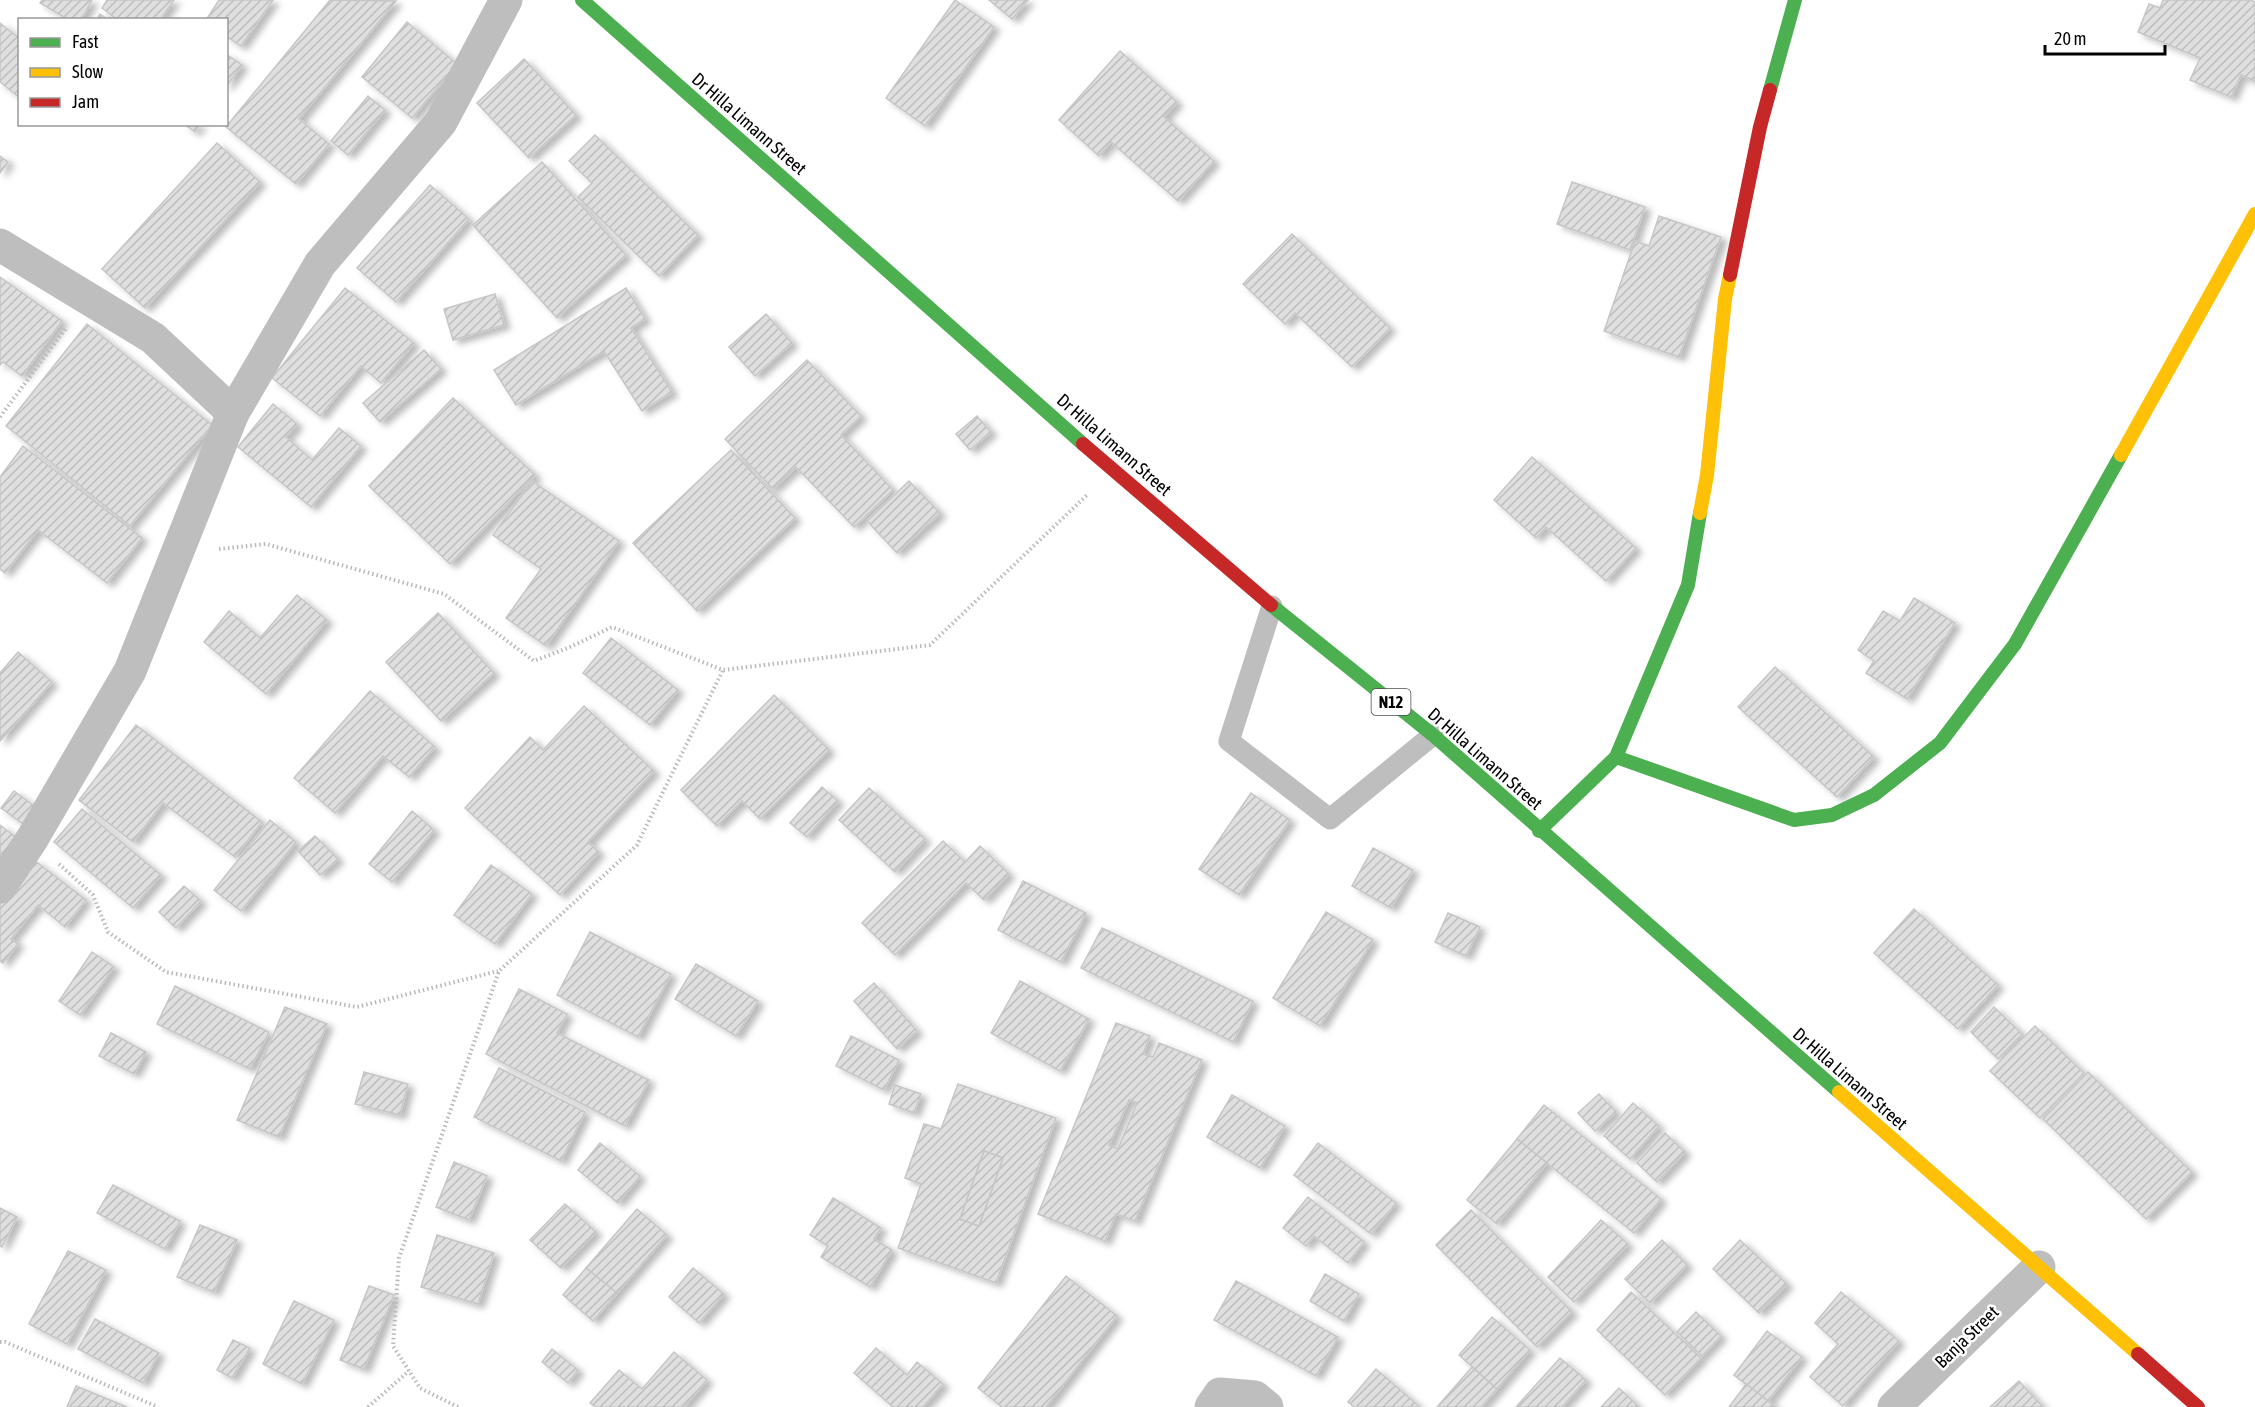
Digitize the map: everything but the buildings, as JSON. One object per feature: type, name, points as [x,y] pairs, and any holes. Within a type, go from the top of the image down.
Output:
[{"type":"main road","name":"Dr Hilla Limann Street","points":[[582,0],[1113,470],[1272,606],[1433,735],[1539,831],[2198,1407]]},
{"type":"main road","points":[[1539,831],[1616,757],[1688,585],[1707,475],[1725,300],[1760,127],[1795,0]]},
{"type":"main road","points":[[1616,757],[1794,820],[1832,815],[1874,795],[1940,743],[2015,644],[2255,214]]},
{"type":"street","points":[[0,887],[32,839],[130,671],[233,413],[320,264],[441,122],[506,0]]},
{"type":"street","points":[[0,244],[153,338],[233,413]]},
{"type":"street","name":"Banja Street","points":[[1894,1407],[2039,1267]]},
{"type":"street","points":[[1211,1407],[1220,1394],[1256,1397],[1267,1407]]},
{"type":"lane","points":[[1272,606],[1229,741],[1330,819],[1433,735]]},
{"type":"path","points":[[0,417],[88,298]]},
{"type":"path","points":[[177,552],[266,544],[444,594],[534,661],[612,627],[723,670],[930,645],[1113,470]]},
{"type":"path","points":[[32,839],[93,895],[108,932],[166,972],[357,1007],[499,970],[636,845],[723,670]]},
{"type":"path","points":[[458,1407],[420,1388],[393,1346],[399,1258],[499,970]]},
{"type":"path","points":[[0,1342],[5,1342],[158,1407]]},
{"type":"path","points":[[368,1407],[409,1371]]},
{"type":"traffic: fast","points":[[582,0],[1083,444]]},
{"type":"traffic: fast","points":[[1770,90],[1795,0]]},
{"type":"traffic: fast","points":[[1616,757],[1794,820],[1832,815],[1874,795],[1940,743],[2015,644],[2121,455]]},
{"type":"traffic: fast","points":[[1539,831],[1616,757],[1688,585],[1700,513]]},
{"type":"traffic: fast","points":[[1271,605],[1433,735],[1839,1092]]},
{"type":"traffic: slow","points":[[2121,455],[2255,214]]},
{"type":"traffic: slow","points":[[1700,513],[1707,475],[1725,299],[1730,275]]},
{"type":"traffic: slow","points":[[1839,1092],[2138,1354]]},
{"type":"traffic: jam","points":[[1730,275],[1760,127],[1770,90]]},
{"type":"traffic: jam","points":[[1083,444],[1271,605]]},
{"type":"traffic: jam","points":[[2138,1354],[2198,1407]]}]
